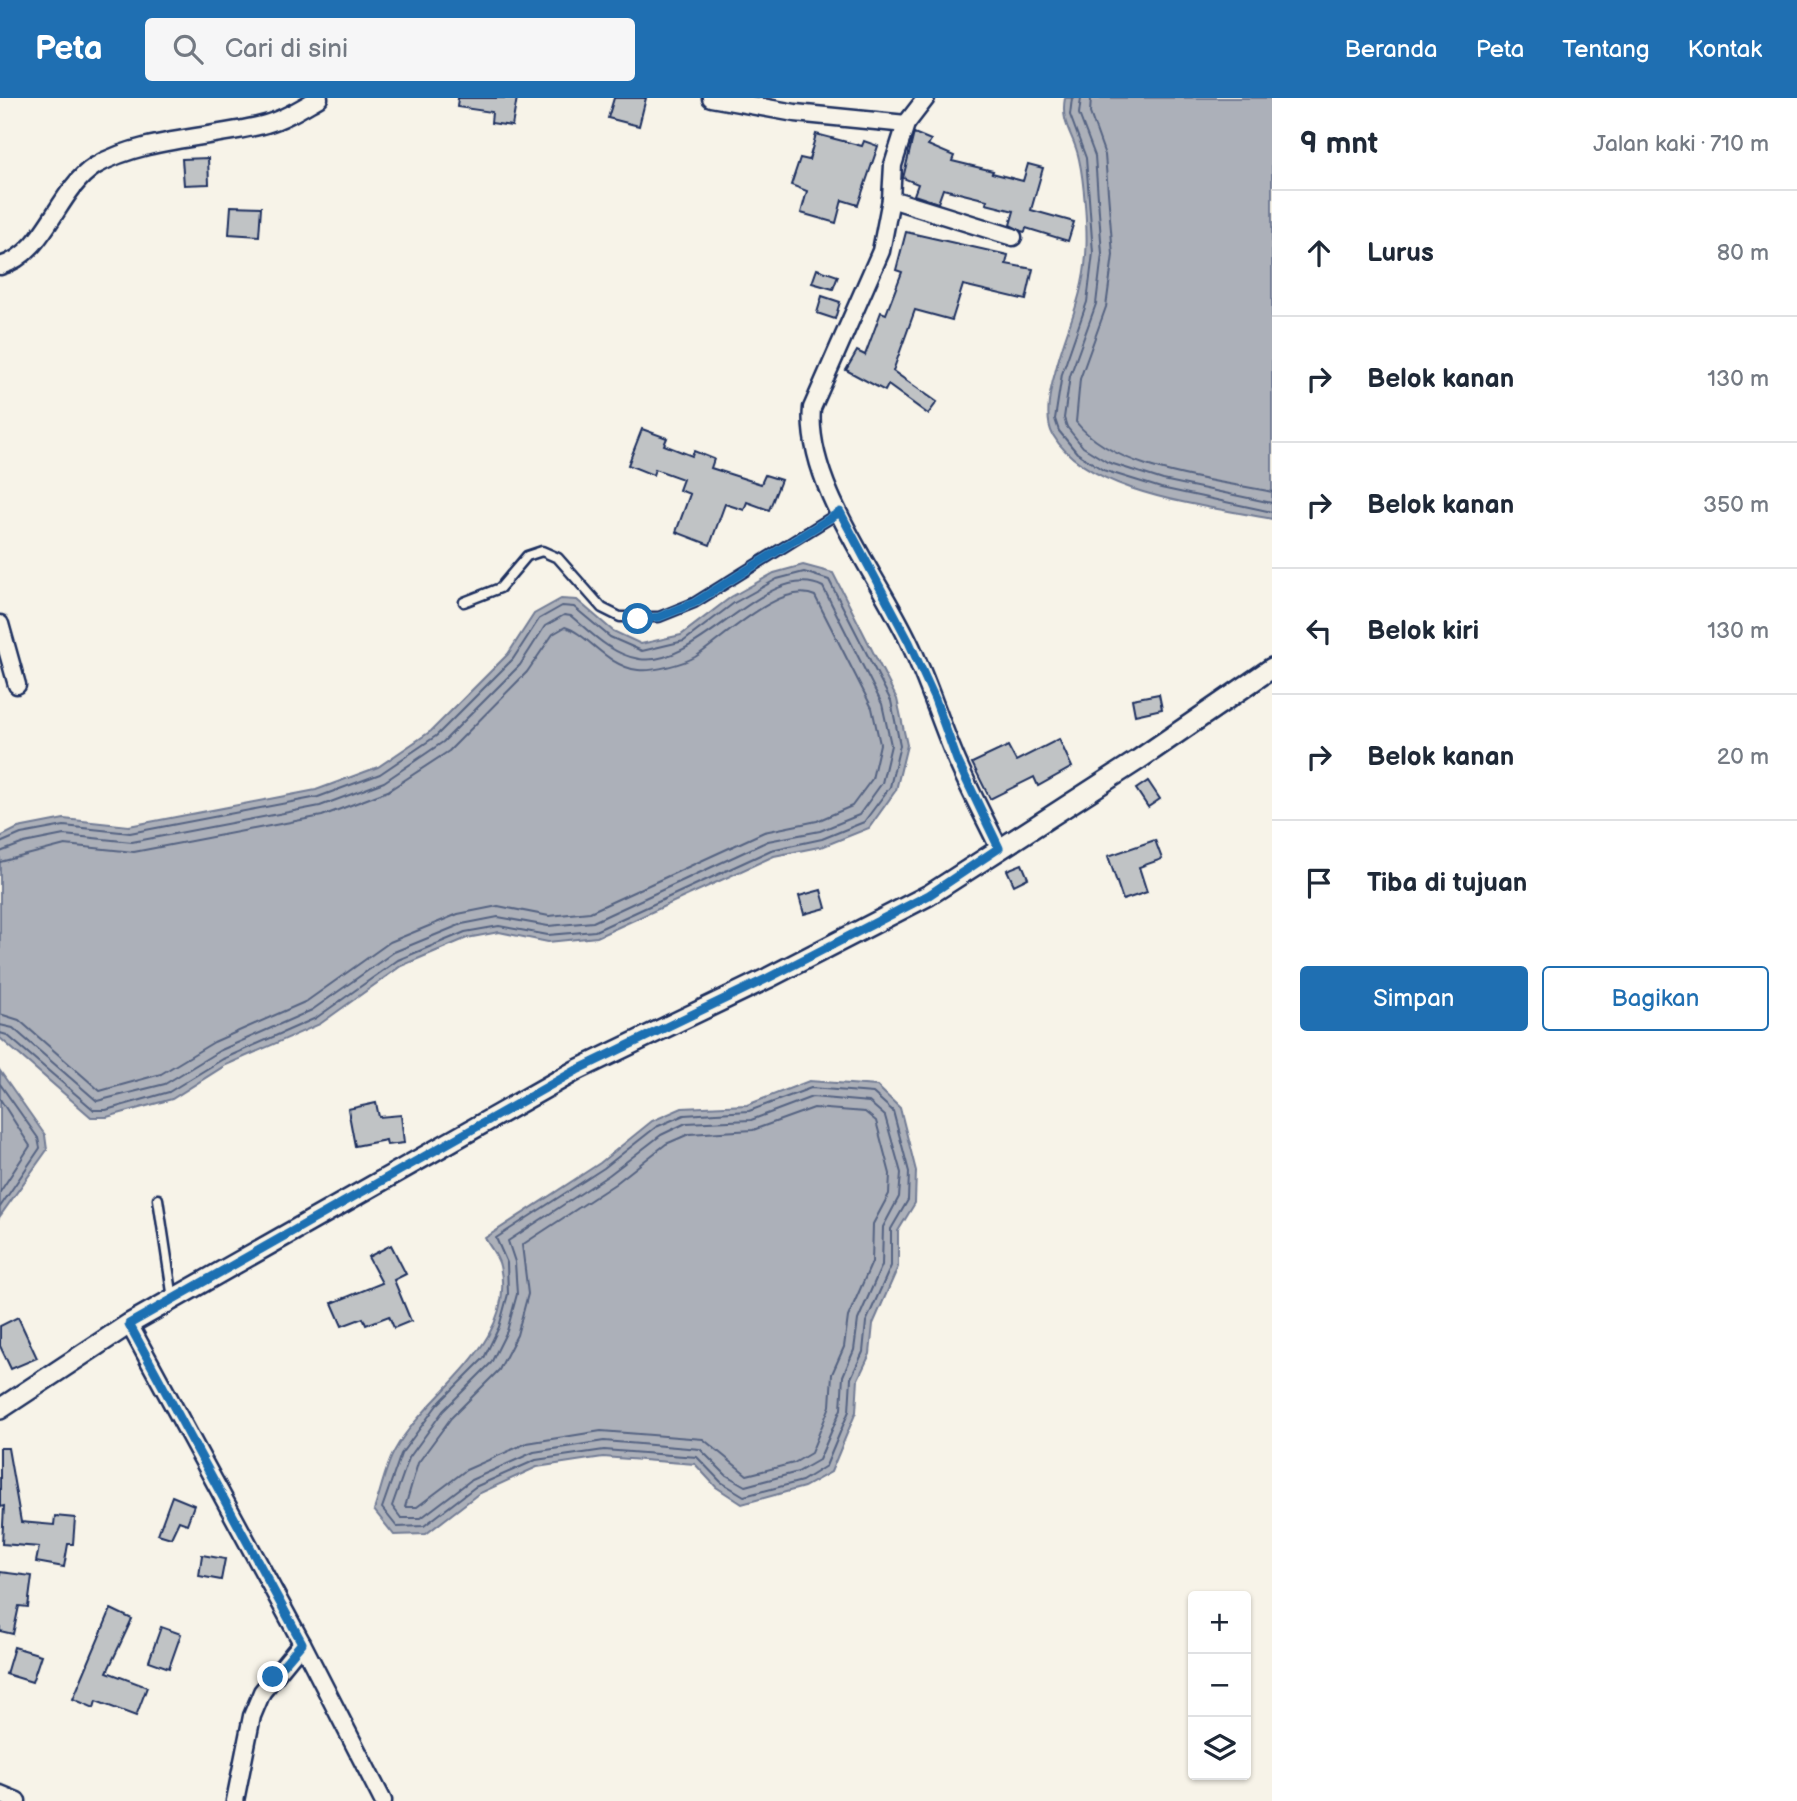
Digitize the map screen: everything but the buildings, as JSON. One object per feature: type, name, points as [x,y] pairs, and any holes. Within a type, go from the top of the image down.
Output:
[{"type":"street","points":[[0,266],[25,252],[84,174],[100,163],[178,139],[269,123],[320,98]]},
{"type":"street","points":[[712,98],[795,113],[906,124]]},
{"type":"street","points":[[926,98],[906,124],[893,165],[891,198],[881,251],[812,408],[810,432],[821,474],[909,642],[935,699],[957,760],[999,848]]},
{"type":"street","points":[[891,198],[1013,237]]},
{"type":"street","points":[[1,631],[17,685]]},
{"type":"street","points":[[0,1409],[129,1324],[577,1070],[768,978],[916,902],[1138,760],[1272,668]]},
{"type":"street","points":[[129,1324],[302,1643],[383,1801]]},
{"type":"street","points":[[235,1801],[252,1716],[262,1692],[302,1643]]},
{"type":"street","points":[[0,1794],[17,1801]]},
{"type":"lane","points":[[464,602],[500,588],[527,556],[542,551],[558,558],[602,608],[620,617],[659,617],[694,603],[840,512]]},
{"type":"lane","points":[[158,1199],[173,1299]]},
{"type":"water","points":[[1065,98],[1272,98],[1272,519],[1184,503],[1121,485],[1093,472],[1070,455],[1053,435],[1048,413],[1050,396],[1059,357],[1078,301],[1086,245],[1081,168],[1064,115]]},
{"type":"water","points":[[803,565],[833,573],[897,699],[907,745],[896,790],[869,828],[824,846],[774,856],[597,937],[548,942],[499,932],[467,938],[401,966],[320,1024],[226,1065],[172,1099],[107,1117],[91,1117],[0,1038],[0,837],[18,828],[64,819],[129,826],[316,790],[378,767],[431,731],[508,654],[534,614],[561,599],[577,600],[613,631],[641,644],[681,635],[731,597],[774,573]]},
{"type":"water","points":[[0,1071],[45,1135],[47,1150],[0,1216]]},
{"type":"water","points":[[809,1081],[877,1086],[900,1108],[916,1171],[915,1203],[898,1231],[898,1267],[873,1324],[870,1354],[858,1379],[856,1412],[831,1472],[804,1487],[742,1504],[716,1487],[695,1464],[603,1457],[537,1467],[478,1494],[426,1534],[394,1535],[374,1510],[395,1450],[428,1407],[467,1366],[496,1320],[502,1294],[500,1266],[485,1238],[600,1163],[652,1121],[682,1108],[747,1105]]},
{"type":"route","points":[[273,1677],[302,1643],[129,1324],[577,1070],[768,978],[929,895],[999,848],[957,760],[935,699],[909,642],[886,594],[840,512],[694,603],[675,613],[638,619]]}]
